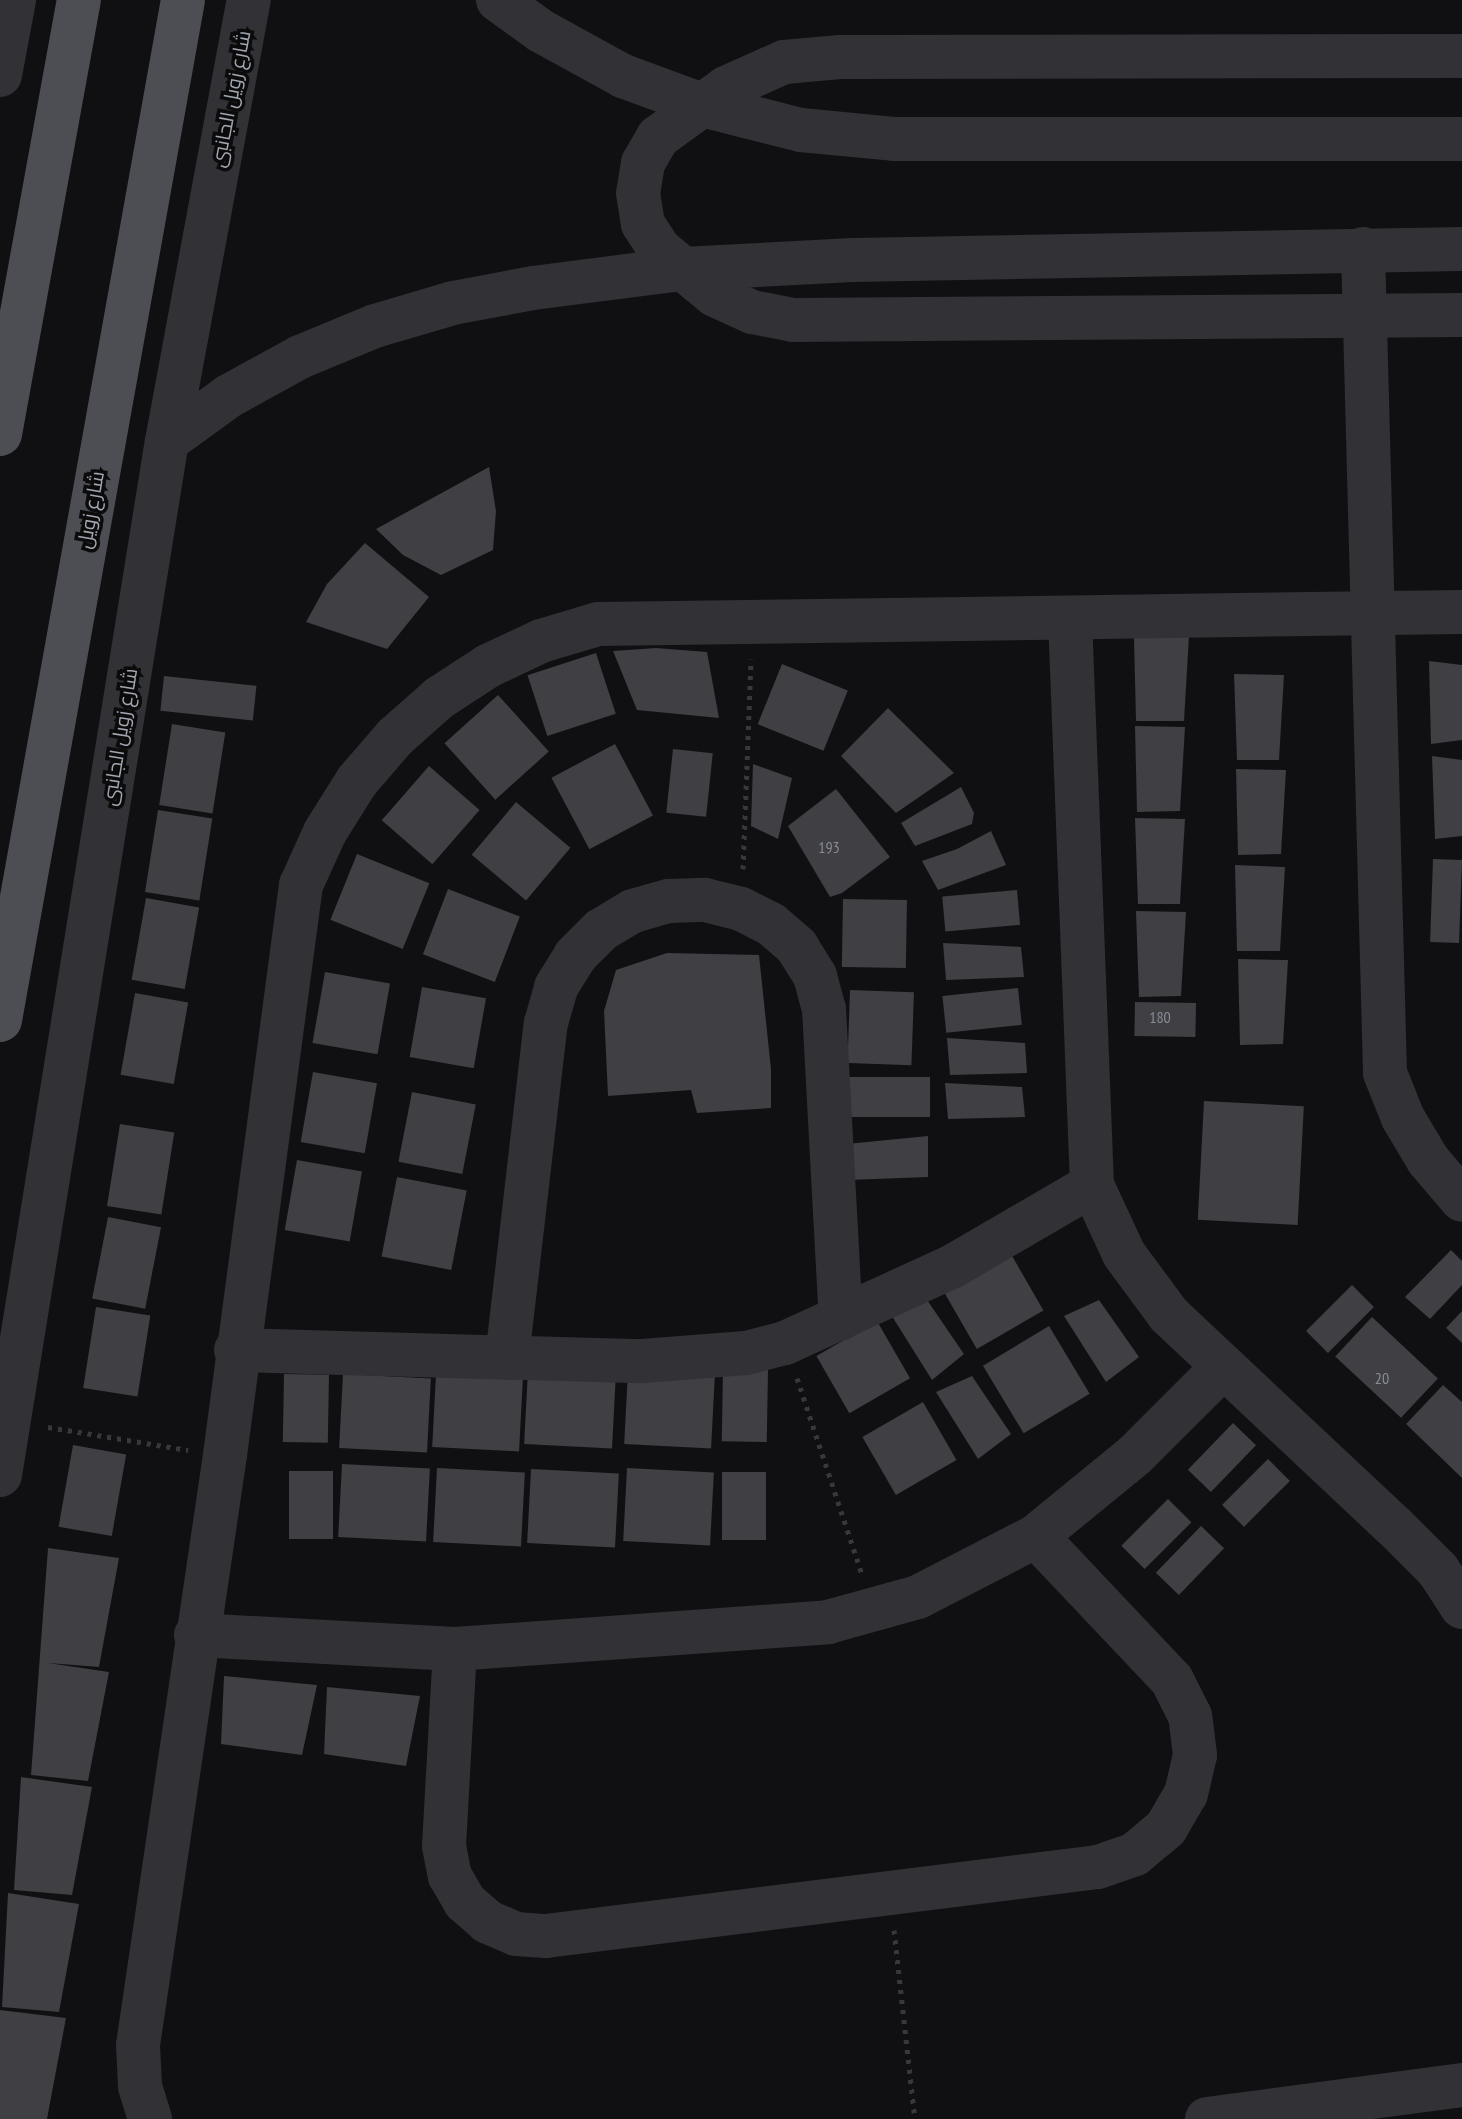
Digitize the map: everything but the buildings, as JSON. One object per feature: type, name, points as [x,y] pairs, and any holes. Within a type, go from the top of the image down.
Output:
[{"type":"main road","points":[[0,434],[79,0]]},
{"type":"main road","name":"شارع زويل","points":[[0,1020],[183,0]]},
{"type":"street","points":[[0,75],[14,0]]},
{"type":"street","name":"شارع زويل الجانبى","points":[[0,1475],[167,441],[249,0]]},
{"type":"street","points":[[498,0],[541,31],[623,76],[702,105],[801,130],[894,139],[1462,139]]},
{"type":"street","points":[[1462,56],[813,58],[755,72],[658,137],[643,163],[638,193],[643,224],[659,249],[682,269],[715,295],[752,312],[793,320],[1462,315]]},
{"type":"street","points":[[1363,249],[1385,1073],[1403,1118],[1428,1160],[1462,1200]]},
{"type":"street","points":[[167,441],[229,396],[300,357],[375,326],[466,300],[682,269],[853,260],[1462,249]]},
{"type":"street","points":[[150,2119],[140,2086],[138,2045],[196,1635],[225,1455],[236,1350],[301,885],[325,832],[357,781],[395,737],[439,698],[488,666],[541,641],[598,624],[1462,612]]},
{"type":"street","points":[[1070,618],[1092,1185],[1124,1254],[1169,1315],[1416,1548],[1438,1570],[1462,1607]]},
{"type":"street","points":[[507,1358],[546,1023],[556,987],[575,956],[601,930],[633,911],[669,901],[705,900],[741,909],[771,924],[797,947],[815,976],[824,1009],[841,1319]]},
{"type":"street","points":[[236,1350],[642,1361],[746,1353],[785,1343],[953,1266],[1092,1185]]},
{"type":"street","points":[[196,1635],[455,1649],[828,1622],[918,1597],[1036,1536],[1135,1455],[1223,1367]]},
{"type":"street","points":[[455,1649],[444,1846],[450,1876],[465,1902],[488,1922],[516,1934],[546,1936],[1098,1867],[1135,1854],[1166,1828],[1186,1794],[1195,1755],[1190,1716],[1172,1680],[1036,1536]]},
{"type":"street","points":[[1207,2119],[1462,2085]]},
{"type":"path","points":[[741,909],[753,622]]},
{"type":"path","points":[[785,1343],[873,1609]]},
{"type":"path","points":[[11,1419],[121,1441],[225,1455]]},
{"type":"path","points":[[890,1893],[915,2119]]}]
